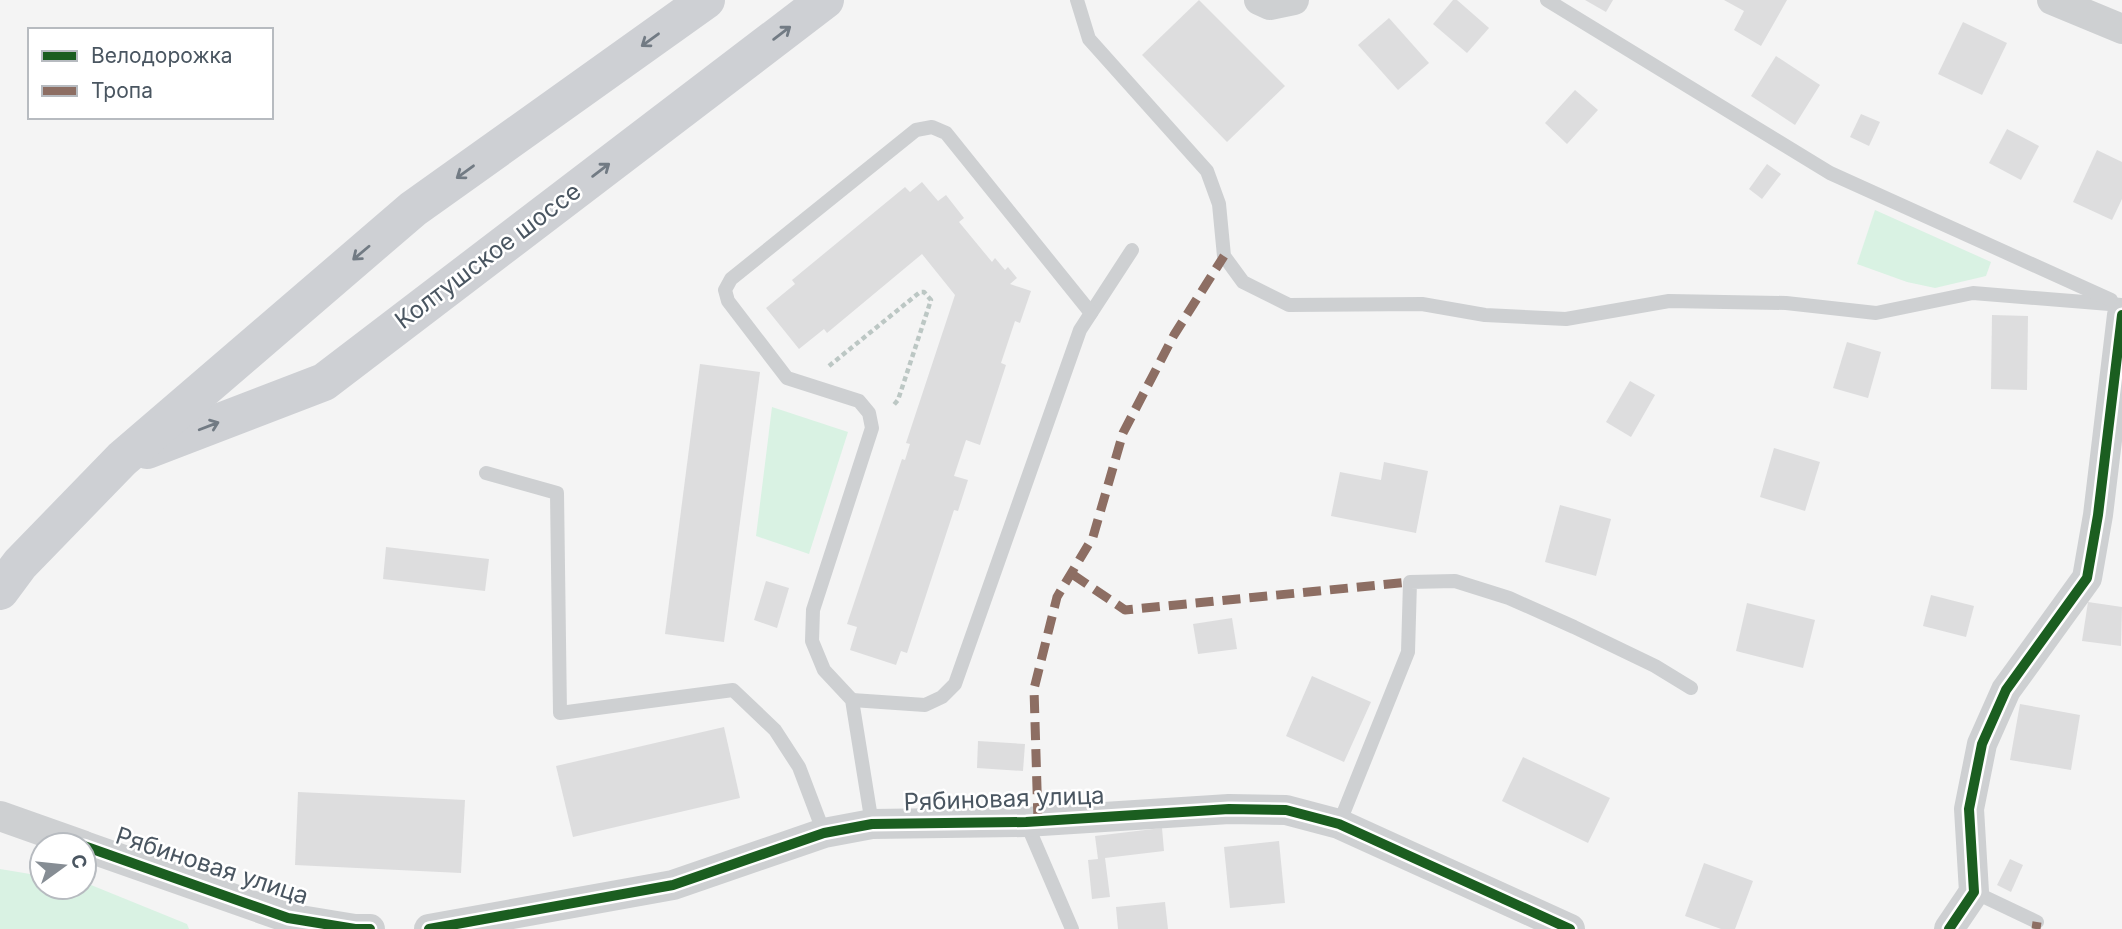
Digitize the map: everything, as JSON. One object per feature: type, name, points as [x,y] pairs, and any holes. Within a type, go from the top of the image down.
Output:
[{"type":"main road","name":"Колтушское шоссе","points":[[0,591],[20,564],[122,459],[413,209],[706,0]]},
{"type":"main road","name":"Колтушское шоссе","points":[[122,459],[324,382],[825,0]]},
{"type":"street","points":[[1259,0],[1270,5],[1294,0]]},
{"type":"street","points":[[2052,0],[2122,29]]},
{"type":"street","points":[[1949,929],[1974,892],[1969,809],[1982,744],[2006,690],[2087,578],[2098,515],[2122,315]]},
{"type":"street","name":"Рябиновая улица","points":[[429,929],[673,885],[824,833],[872,824],[1026,822],[1230,809],[1286,810],[1339,824],[1570,929]]},
{"type":"street","name":"Рябиновая улица","points":[[0,816],[43,831]]},
{"type":"street","name":"Рябиновая улица","points":[[98,850],[288,918],[370,929]]},
{"type":"lane","points":[[1077,0],[1089,39],[1207,171],[1219,204],[1224,256],[1243,282],[1289,305],[1422,304],[1485,315],[1566,319],[1669,301],[1786,303],[1877,313],[1973,293],[2122,305]]},
{"type":"lane","points":[[1547,0],[1830,173],[2122,305]]},
{"type":"lane","points":[[872,824],[852,700],[824,670],[812,641],[813,610],[872,428],[869,413],[859,401],[787,378],[728,301],[725,290],[731,279],[916,130],[932,127],[946,133],[1091,313]]},
{"type":"lane","points":[[852,700],[925,705],[942,697],[954,684],[1080,330],[1132,250]]},
{"type":"lane","points":[[486,473],[557,493],[560,713],[733,690],[775,730],[799,767],[824,833]]},
{"type":"lane","points":[[1339,824],[1408,652],[1410,582],[1455,581],[1509,598],[1609,643],[1691,688]]},
{"type":"lane","points":[[1026,822],[1072,929]]},
{"type":"lane","points":[[1974,892],[2037,922]]},
{"type":"path","points":[[807,384],[920,292],[924,292],[931,300],[898,400],[872,428]]},
{"type":"green space","points":[[1875,210],[1991,262],[1986,276],[1935,288],[1907,282],[1857,264]]},
{"type":"green space","points":[[772,407],[848,432],[809,554],[756,536]]},
{"type":"green space","points":[[0,869],[28,874],[28,901],[98,901],[98,888],[187,924],[189,929],[0,929]]},
{"type":"building","points":[[1199,0],[1285,86],[1227,142],[1142,55]]},
{"type":"building","points":[[1453,0],[1457,0],[1489,28],[1467,53],[1433,24]]},
{"type":"building","points":[[1585,0],[1613,0],[1606,12]]},
{"type":"building","points":[[1724,0],[1787,0],[1761,46],[1734,30],[1744,11]]},
{"type":"building","points":[[1389,18],[1429,63],[1398,90],[1358,45]]},
{"type":"building","points":[[1963,22],[2007,43],[1982,95],[1938,74]]},
{"type":"building","points":[[1776,56],[1820,85],[1795,125],[1751,96]]},
{"type":"building","points":[[1575,90],[1598,110],[1567,144],[1545,123]]},
{"type":"building","points":[[1861,114],[1880,122],[1869,146],[1850,137]]},
{"type":"building","points":[[2007,129],[2039,146],[2021,180],[1989,163]]},
{"type":"building","points":[[2097,150],[2122,162],[2122,199],[2112,220],[2073,202]]},
{"type":"building","points":[[1767,164],[1781,174],[1762,199],[1749,189]]},
{"type":"building","points":[[922,182],[938,201],[946,195],[964,218],[959,222],[992,262],[995,258],[1005,270],[1008,267],[1017,278],[1010,284],[1031,291],[1020,323],[1015,321],[1001,363],[1006,365],[980,445],[966,440],[954,476],[968,480],[958,511],[954,510],[907,653],[901,651],[896,665],[850,650],[857,627],[847,624],[902,459],[905,460],[910,444],[906,443],[955,295],[922,254],[827,333],[824,329],[799,349],[766,308],[795,284],[792,280],[905,187],[910,192]]},
{"type":"building","points":[[1992,315],[2028,316],[2027,390],[1991,389]]},
{"type":"building","points":[[1847,342],[1881,352],[1868,398],[1833,388]]},
{"type":"building","points":[[700,364],[760,372],[724,642],[665,634]]},
{"type":"building","points":[[1630,381],[1655,395],[1631,437],[1606,422]]},
{"type":"building","points":[[1774,448],[1820,462],[1805,511],[1760,497]]},
{"type":"building","points":[[1384,462],[1428,471],[1416,533],[1331,516],[1340,472],[1381,480]]},
{"type":"building","points":[[1560,505],[1611,519],[1596,576],[1545,562]]},
{"type":"building","points":[[386,547],[489,559],[485,591],[383,579]]},
{"type":"building","points":[[766,581],[789,588],[777,628],[754,620]]},
{"type":"building","points":[[1931,595],[1974,606],[1966,637],[1923,626]]},
{"type":"building","points":[[2088,602],[2122,607],[2121,646],[2082,641]]},
{"type":"building","points":[[1747,603],[1815,620],[1803,668],[1736,651]]},
{"type":"building","points":[[1232,618],[1237,649],[1198,654],[1193,624]]},
{"type":"building","points":[[1312,676],[1371,702],[1344,762],[1286,736]]},
{"type":"building","points":[[2020,704],[2080,715],[2071,770],[2010,760]]},
{"type":"building","points":[[724,727],[740,798],[573,837],[556,766]]},
{"type":"building","points":[[978,741],[1025,744],[1023,771],[977,768]]},
{"type":"building","points":[[1523,757],[1610,798],[1588,843],[1502,801]]},
{"type":"building","points":[[298,792],[465,800],[461,873],[295,865]]},
{"type":"building","points":[[1162,828],[1164,851],[1105,858],[1110,897],[1092,899],[1088,860],[1098,859],[1095,836]]},
{"type":"building","points":[[1279,841],[1285,903],[1230,908],[1224,847]]},
{"type":"building","points":[[2010,859],[2023,865],[2011,892],[1997,885]]},
{"type":"building","points":[[1704,863],[1753,881],[1735,929],[1721,929],[1685,916]]},
{"type":"building","points":[[1165,902],[1168,929],[1118,929],[1116,907]]},
{"type":"marked path","points":[[1038,821],[1034,689],[1057,597],[1093,537],[1123,433],[1174,335],[1224,256]]},
{"type":"marked path","points":[[1072,574],[1125,610],[1410,582]]},
{"type":"marked path","points":[[2036,929],[2037,922]]},
{"type":"cycle path","points":[[1949,929],[1974,892],[1969,809],[1982,744],[2006,690],[2087,578],[2098,515],[2122,315]]},
{"type":"cycle path","points":[[429,929],[673,885],[824,833],[872,824],[1026,822],[1229,809],[1286,810],[1339,824],[1570,929]]},
{"type":"cycle path","points":[[98,851],[288,918],[370,929]]}]
